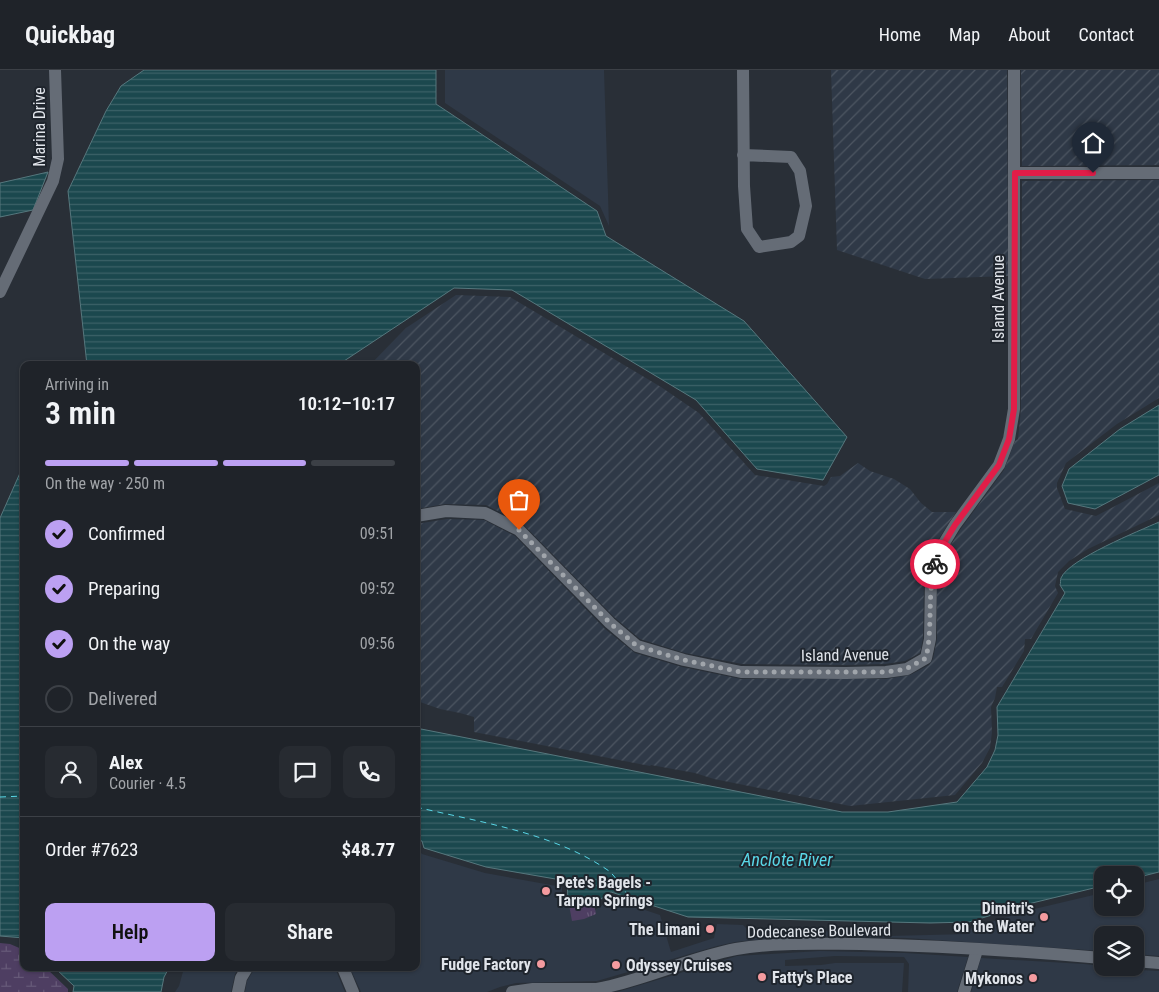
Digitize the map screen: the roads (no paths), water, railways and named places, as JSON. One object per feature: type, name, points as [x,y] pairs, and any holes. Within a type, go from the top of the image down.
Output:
[{"type":"street","name":"Marina Drive","points":[[0,292],[53,181],[58,160],[55,70]]},
{"type":"street","points":[[743,70],[743,155],[747,229],[759,247],[791,242],[799,236],[806,206],[800,171],[791,157],[743,155]]},
{"type":"street","name":"Island Avenue","points":[[420,515],[446,511],[485,513],[519,530],[610,623],[637,646],[684,660],[741,672],[846,673],[886,672],[906,669],[926,658],[930,639],[931,580],[938,553],[955,525],[999,465],[1009,439],[1014,409],[1014,70]]},
{"type":"street","points":[[1015,173],[1159,173]]},
{"type":"street","name":"Dodecanese Boulevard","points":[[512,992],[533,989],[598,990],[736,949],[820,944],[905,945],[1094,957]]},
{"type":"street","points":[[964,992],[977,950]]},
{"type":"street","points":[[1144,962],[1159,963]]},
{"type":"street","points":[[238,992],[241,978],[245,971]]},
{"type":"street","points":[[344,971],[353,992]]},
{"type":"water","points":[[144,70],[436,70],[436,104],[597,211],[606,236],[744,321],[847,437],[823,480],[757,469],[696,400],[512,290],[454,288],[344,361],[87,361],[68,191],[106,111],[121,86]]},
{"type":"water","points":[[48,172],[33,210],[0,217],[0,183]]},
{"type":"water","points":[[1159,405],[1159,475],[1095,509],[1068,503],[1062,486],[1069,469],[1120,429]]},
{"type":"water","points":[[20,473],[20,938],[0,936],[0,518]]},
{"type":"water","name":"Anclote River","points":[[1159,522],[1159,872],[1144,876],[1144,866],[1094,866],[1094,888],[1028,904],[969,922],[930,923],[688,917],[611,892],[594,904],[568,899],[567,881],[486,867],[424,848],[422,841],[420,841],[420,729],[842,812],[888,812],[957,802],[987,767],[995,750],[998,735],[997,707],[1065,593],[1060,585],[1061,578],[1077,562]]},
{"type":"water","points":[[58,971],[167,971],[161,992],[73,992],[74,986]]},
{"type":"place","name":"Pete's Bagels - Tarpon Springs","points":[[546,891]]},
{"type":"place","name":"Dimitri's on the Water","points":[[1044,917]]},
{"type":"place","name":"The Limani","points":[[710,929]]},
{"type":"place","name":"Fudge Factory","points":[[541,964]]},
{"type":"place","name":"Odyssey Cruises","points":[[616,965]]},
{"type":"place","name":"Fatty's Place","points":[[762,977]]},
{"type":"place","name":"Mykonos","points":[[1033,978]]}]
